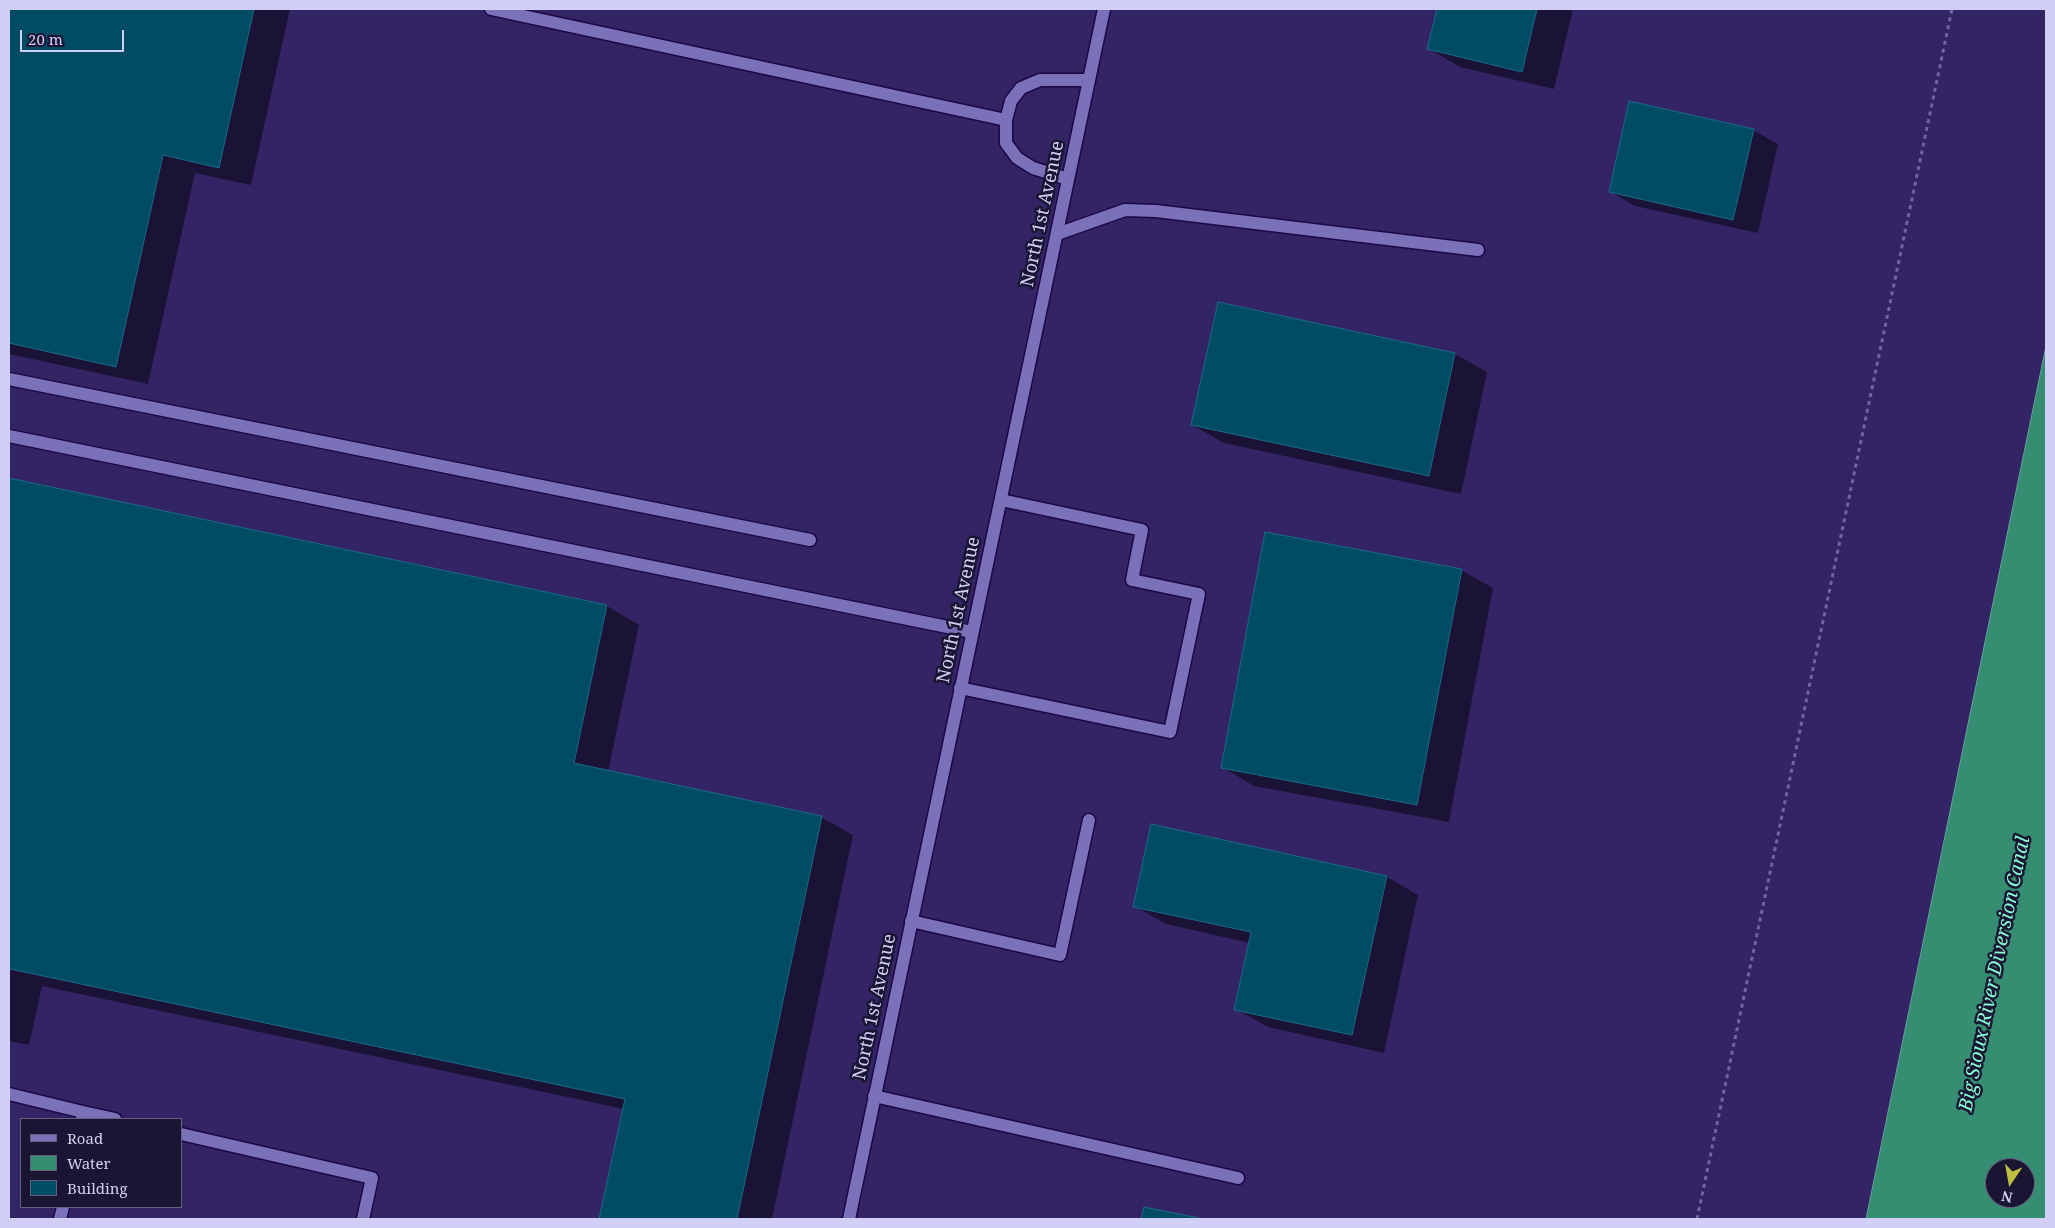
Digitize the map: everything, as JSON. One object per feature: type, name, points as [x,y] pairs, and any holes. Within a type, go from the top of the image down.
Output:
[{"type":"street","points":[[490,9],[1006,120]]},
{"type":"street","name":"North 1st Avenue","points":[[848,1219],[1104,9]]},
{"type":"street","points":[[1068,179],[1033,168],[1017,158],[1006,143],[1006,120],[1011,101],[1021,88],[1040,80],[1089,80]]},
{"type":"street","points":[[1056,234],[1125,210],[1133,210],[1165,212],[1478,250]]},
{"type":"street","points":[[9,379],[810,540]]},
{"type":"street","points":[[9,436],[972,632]]},
{"type":"street","points":[[960,688],[1170,732],[1198,594],[1132,580],[1142,530],[1001,500]]},
{"type":"street","points":[[911,921],[1060,956],[1089,820]]},
{"type":"street","points":[[9,1094],[83,1116],[105,1118]]},
{"type":"street","points":[[874,1096],[1238,1178]]},
{"type":"street","points":[[182,1134],[372,1178],[364,1219]]},
{"type":"path","points":[[1698,1219],[1952,9]]},
{"type":"water","name":"Big Sioux River Diversion Canal","points":[[2046,346],[2046,1219],[1866,1219]]},
{"type":"building","points":[[9,9],[254,9],[219,168],[163,155],[116,367],[9,343]]},
{"type":"building","points":[[1437,9],[1537,9],[1522,72],[1427,49]]},
{"type":"building","points":[[1629,101],[1754,129],[1733,220],[1609,192]]},
{"type":"building","points":[[1218,302],[1455,353],[1429,476],[1191,425]]},
{"type":"building","points":[[9,478],[607,605],[574,763],[822,816],[737,1219],[599,1219],[625,1099],[10,969],[9,975]]},
{"type":"building","points":[[1265,532],[1462,569],[1417,805],[1221,768]]},
{"type":"building","points":[[1151,824],[1387,876],[1352,1035],[1234,1010],[1251,932],[1133,907]]},
{"type":"building","points":[[1144,1207],[1204,1219],[1141,1219]]}]
